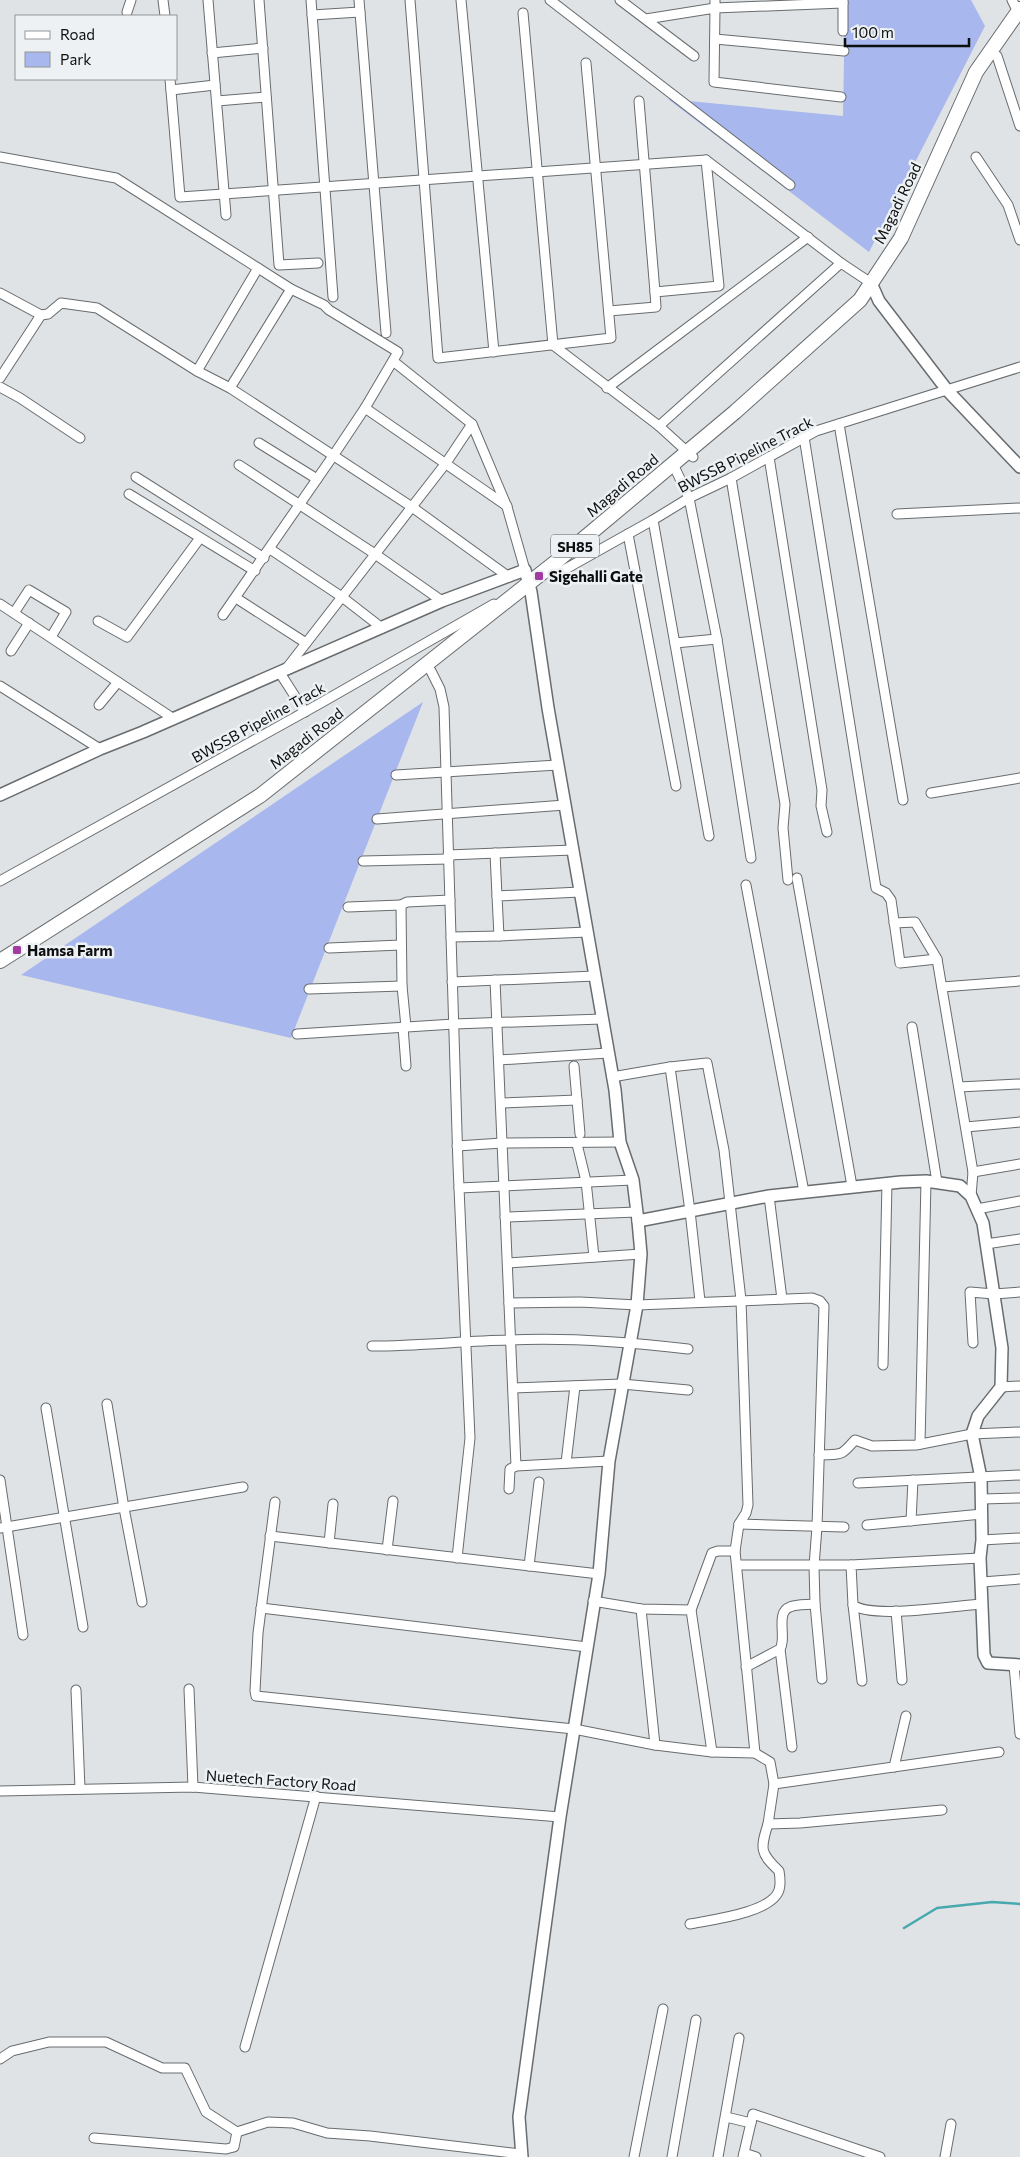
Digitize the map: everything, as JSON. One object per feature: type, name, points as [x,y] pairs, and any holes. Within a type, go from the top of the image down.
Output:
[{"type":"main road","name":"Magadi Road","points":[[0,971],[265,802],[431,671],[528,582],[553,576],[860,300],[873,287],[906,244],[981,78],[997,56],[1018,11]]},
{"type":"main road","name":"Magadi Road","points":[[873,287],[901,238],[976,72],[1018,11]]},
{"type":"main road","name":"Magadi Road","points":[[0,961],[261,795],[528,582],[675,468]]},
{"type":"street","points":[[127,12],[131,0]]},
{"type":"street","points":[[163,0],[165,15]]},
{"type":"street","points":[[208,0],[226,215]]},
{"type":"street","points":[[259,0],[279,265],[318,263]]},
{"type":"street","points":[[311,0],[333,297]]},
{"type":"street","points":[[359,0],[386,333]]},
{"type":"street","points":[[410,0],[438,358],[611,338],[586,63]]},
{"type":"street","points":[[461,0],[494,352]]},
{"type":"street","points":[[550,0],[790,185]]},
{"type":"street","points":[[620,0],[694,56]]},
{"type":"street","points":[[646,20],[715,4],[843,2],[843,31]]},
{"type":"street","points":[[715,4],[714,82],[841,97]]},
{"type":"street","points":[[312,15],[360,12]]},
{"type":"street","points":[[522,14],[553,345],[659,426],[690,454]]},
{"type":"street","points":[[715,39],[844,51]]},
{"type":"street","points":[[212,53],[263,48]]},
{"type":"street","points":[[997,56],[1020,126]]},
{"type":"street","points":[[170,80],[180,197],[706,160],[873,287],[879,301],[947,390],[1020,467]]},
{"type":"street","points":[[171,90],[215,85]]},
{"type":"street","points":[[216,101],[266,97]]},
{"type":"street","points":[[609,311],[656,306],[639,101]]},
{"type":"street","points":[[0,157],[116,178],[290,289],[324,305],[329,310],[398,352],[365,408],[264,558],[223,615]]},
{"type":"street","points":[[976,157],[1008,205],[1020,240]]},
{"type":"street","points":[[655,292],[719,286],[706,160]]},
{"type":"street","points":[[607,388],[808,237]]},
{"type":"street","points":[[659,426],[841,263]]},
{"type":"street","points":[[197,371],[258,268]]},
{"type":"street","points":[[230,388],[290,289]]},
{"type":"street","points":[[0,293],[41,315],[48,314],[61,303],[97,308],[197,371],[230,388],[412,507],[509,577],[528,582]]},
{"type":"street","points":[[0,378],[41,315]]},
{"type":"street","points":[[237,2132],[268,2122],[293,2123],[327,2133],[370,2136],[522,2156],[519,2117],[560,1816],[599,1574],[609,1461],[637,1305],[641,1254],[633,1180],[620,1142],[612,1077],[528,582],[507,507],[472,424],[393,361]]},
{"type":"street","name":"BWSSB Pipeline Track","points":[[553,576],[689,498],[731,478],[804,437],[839,424],[1020,367]]},
{"type":"street","points":[[0,387],[80,438]]},
{"type":"street","points":[[365,408],[446,462],[507,507]]},
{"type":"street","points":[[283,672],[412,507],[472,424]]},
{"type":"street","points":[[839,424],[903,800]]},
{"type":"street","points":[[804,437],[876,888],[886,893],[891,900],[900,963],[937,959]]},
{"type":"street","points":[[259,443],[317,479]]},
{"type":"street","points":[[768,457],[822,790],[822,806],[827,832]]},
{"type":"street","points":[[239,465],[375,554],[442,602]]},
{"type":"street","points":[[675,468],[689,498],[717,639],[752,858]]},
{"type":"street","points":[[136,477],[264,558]]},
{"type":"street","points":[[731,478],[785,804],[784,828],[852,1186]]},
{"type":"street","points":[[129,494],[255,571]]},
{"type":"street","points":[[897,514],[1020,508]]},
{"type":"street","points":[[653,520],[709,836]]},
{"type":"street","points":[[628,534],[676,786]]},
{"type":"street","points":[[98,621],[126,638],[200,538]]},
{"type":"street","points":[[270,549],[342,597],[382,628]]},
{"type":"street","points":[[0,795],[100,749],[174,719],[442,602],[509,577]]},
{"type":"street","name":"BWSSB Pipeline Track","points":[[0,881],[305,712],[528,582]]},
{"type":"street","points":[[14,613],[29,590],[66,612],[51,637]]},
{"type":"street","points":[[236,598],[306,643]]},
{"type":"street","points":[[0,604],[174,719]]},
{"type":"street","points":[[11,651],[29,623]]},
{"type":"street","points":[[675,643],[717,639]]},
{"type":"street","points":[[431,671],[440,689],[444,707],[457,1146],[464,1342],[470,1438],[457,1558]]},
{"type":"street","points":[[283,672],[305,712]]},
{"type":"street","points":[[99,706],[118,682]]},
{"type":"street","points":[[0,686],[100,749]]},
{"type":"street","points":[[396,775],[558,765]]},
{"type":"street","points":[[931,793],[1020,778]]},
{"type":"street","points":[[377,819],[565,805]]},
{"type":"street","points":[[363,861],[573,850]]},
{"type":"street","points":[[495,853],[499,936]]},
{"type":"street","points":[[746,885],[804,1192]]},
{"type":"street","points":[[497,896],[580,892]]},
{"type":"street","points":[[348,907],[401,905],[407,902],[450,900]]},
{"type":"street","points":[[401,905],[402,986],[406,1066]]},
{"type":"street","points":[[894,923],[915,922],[937,959],[973,1172],[971,1196],[983,1223],[1002,1348],[1001,1387],[978,1416],[972,1434],[981,1478],[982,1540],[980,1558],[984,1655],[988,1663],[1017,1665],[1020,1734]]},
{"type":"street","points":[[451,937],[587,932]]},
{"type":"street","points":[[330,948],[401,945]]},
{"type":"street","points":[[452,982],[595,976]]},
{"type":"street","points":[[495,980],[516,1466]]},
{"type":"street","points":[[942,987],[1020,981]]},
{"type":"street","points":[[309,989],[402,986]]},
{"type":"street","points":[[296,1034],[454,1024],[602,1019]]},
{"type":"street","points":[[912,1028],[932,1181],[920,1444]]},
{"type":"street","points":[[499,1060],[608,1053]]},
{"type":"street","points":[[612,1077],[702,1062],[709,1064],[724,1150],[740,1300],[748,1505],[746,1513],[739,1524],[736,1551],[755,1753]]},
{"type":"street","points":[[574,1066],[580,1134]]},
{"type":"street","points":[[670,1067],[690,1211],[700,1301]]},
{"type":"street","points":[[959,1087],[1020,1084]]},
{"type":"street","points":[[501,1103],[577,1100]]},
{"type":"street","points":[[966,1127],[1020,1122]]},
{"type":"street","points":[[457,1146],[502,1143],[578,1144],[620,1142]]},
{"type":"street","points":[[578,1144],[586,1181],[594,1258]]},
{"type":"street","points":[[973,1172],[1020,1164]]},
{"type":"street","points":[[459,1188],[633,1180]]},
{"type":"street","points":[[504,1217],[588,1213],[637,1216],[690,1211],[769,1196],[887,1183],[932,1181],[960,1186],[971,1196]]},
{"type":"street","points":[[883,1365],[887,1183]]},
{"type":"street","points":[[769,1196],[782,1299]]},
{"type":"street","points":[[976,1209],[1020,1201]]},
{"type":"street","points":[[986,1244],[1020,1239]]},
{"type":"street","points":[[508,1263],[641,1254]]},
{"type":"street","points":[[974,1343],[970,1292],[994,1294],[1020,1292]]},
{"type":"street","points":[[509,1303],[594,1302],[637,1305],[812,1298],[820,1301],[824,1306],[814,1566],[815,1604],[822,1679]]},
{"type":"street","points":[[372,1346],[510,1340],[583,1340],[630,1342],[688,1350]]},
{"type":"street","points":[[513,1388],[622,1384],[688,1390]]},
{"type":"street","points":[[566,1463],[575,1386]]},
{"type":"street","points":[[1001,1387],[1020,1386]]},
{"type":"street","points":[[108,1404],[124,1508],[142,1602]]},
{"type":"street","points":[[46,1408],[83,1628]]},
{"type":"street","points":[[819,1455],[847,1452],[856,1440],[872,1446],[920,1444],[972,1434],[1020,1432]]},
{"type":"street","points":[[510,1490],[510,1468],[516,1466],[609,1461]]},
{"type":"street","points":[[858,1483],[1020,1475]]},
{"type":"street","points":[[0,1480],[4,1528],[23,1635]]},
{"type":"street","points":[[911,1521],[913,1480]]},
{"type":"street","points":[[529,1566],[539,1482]]},
{"type":"street","points":[[4,1528],[243,1487]]},
{"type":"street","points":[[982,1499],[1020,1498]]},
{"type":"street","points":[[387,1550],[393,1501]]},
{"type":"street","points":[[275,1502],[258,1632],[256,1696],[574,1729],[655,1745],[712,1752],[755,1753],[770,1762],[774,1784],[768,1824],[763,1840],[763,1852],[779,1871],[779,1892],[764,1905],[745,1912],[690,1924]]},
{"type":"street","points":[[330,1543],[333,1504]]},
{"type":"street","points":[[867,1525],[982,1514]]},
{"type":"street","points":[[739,1524],[844,1527]]},
{"type":"street","points":[[270,1536],[599,1574]]},
{"type":"street","points":[[982,1540],[1020,1538]]},
{"type":"street","points":[[712,1752],[691,1610],[712,1553],[736,1551]]},
{"type":"street","points":[[737,1565],[851,1565],[980,1558]]},
{"type":"street","points":[[851,1565],[853,1606],[862,1681]]},
{"type":"street","points":[[982,1582],[1020,1579]]},
{"type":"street","points":[[594,1601],[641,1609],[691,1610]]},
{"type":"street","points":[[746,1667],[780,1649],[783,1644],[783,1615],[785,1610],[790,1606],[815,1604]]},
{"type":"street","points":[[853,1606],[869,1611],[896,1611],[981,1604]]},
{"type":"street","points":[[261,1608],[587,1647]]},
{"type":"street","points":[[641,1609],[655,1745]]},
{"type":"street","points":[[896,1611],[902,1680]]},
{"type":"street","points":[[780,1649],[792,1747]]},
{"type":"street","points":[[189,1689],[193,1787]]},
{"type":"street","points":[[76,1690],[80,1789]]},
{"type":"street","points":[[894,1767],[906,1716]]},
{"type":"street","points":[[774,1784],[998,1752]]},
{"type":"street","name":"Nuetech Factory Road","points":[[0,1791],[193,1787],[560,1816]]},
{"type":"street","points":[[245,2047],[316,1796]]},
{"type":"street","points":[[768,1824],[800,1823],[942,1810]]},
{"type":"street","points":[[634,2157],[663,2009]]},
{"type":"street","points":[[672,2157],[696,2020]]},
{"type":"street","points":[[718,2157],[739,2038]]},
{"type":"street","points":[[0,2059],[12,2051],[49,2042],[106,2042],[162,2068],[185,2068],[206,2112],[237,2132]]},
{"type":"street","points":[[756,2157],[744,2155],[752,2114],[880,2157]]},
{"type":"street","points":[[726,2116],[751,2123]]},
{"type":"street","points":[[945,2157],[951,2124]]},
{"type":"street","points":[[94,2138],[226,2149],[234,2147],[237,2132]]},
{"type":"green space","points":[[845,0],[971,0],[985,26],[869,252],[668,99],[843,116]]},
{"type":"green space","points":[[423,702],[291,1038],[21,975]]},
{"type":"waterway","points":[[904,1928],[937,1908],[992,1902],[1020,1904]]},
{"type":"place","name":"Sigehalli Gate","points":[[539,576]]},
{"type":"place","name":"Hamsa Farm","points":[[17,950]]}]
